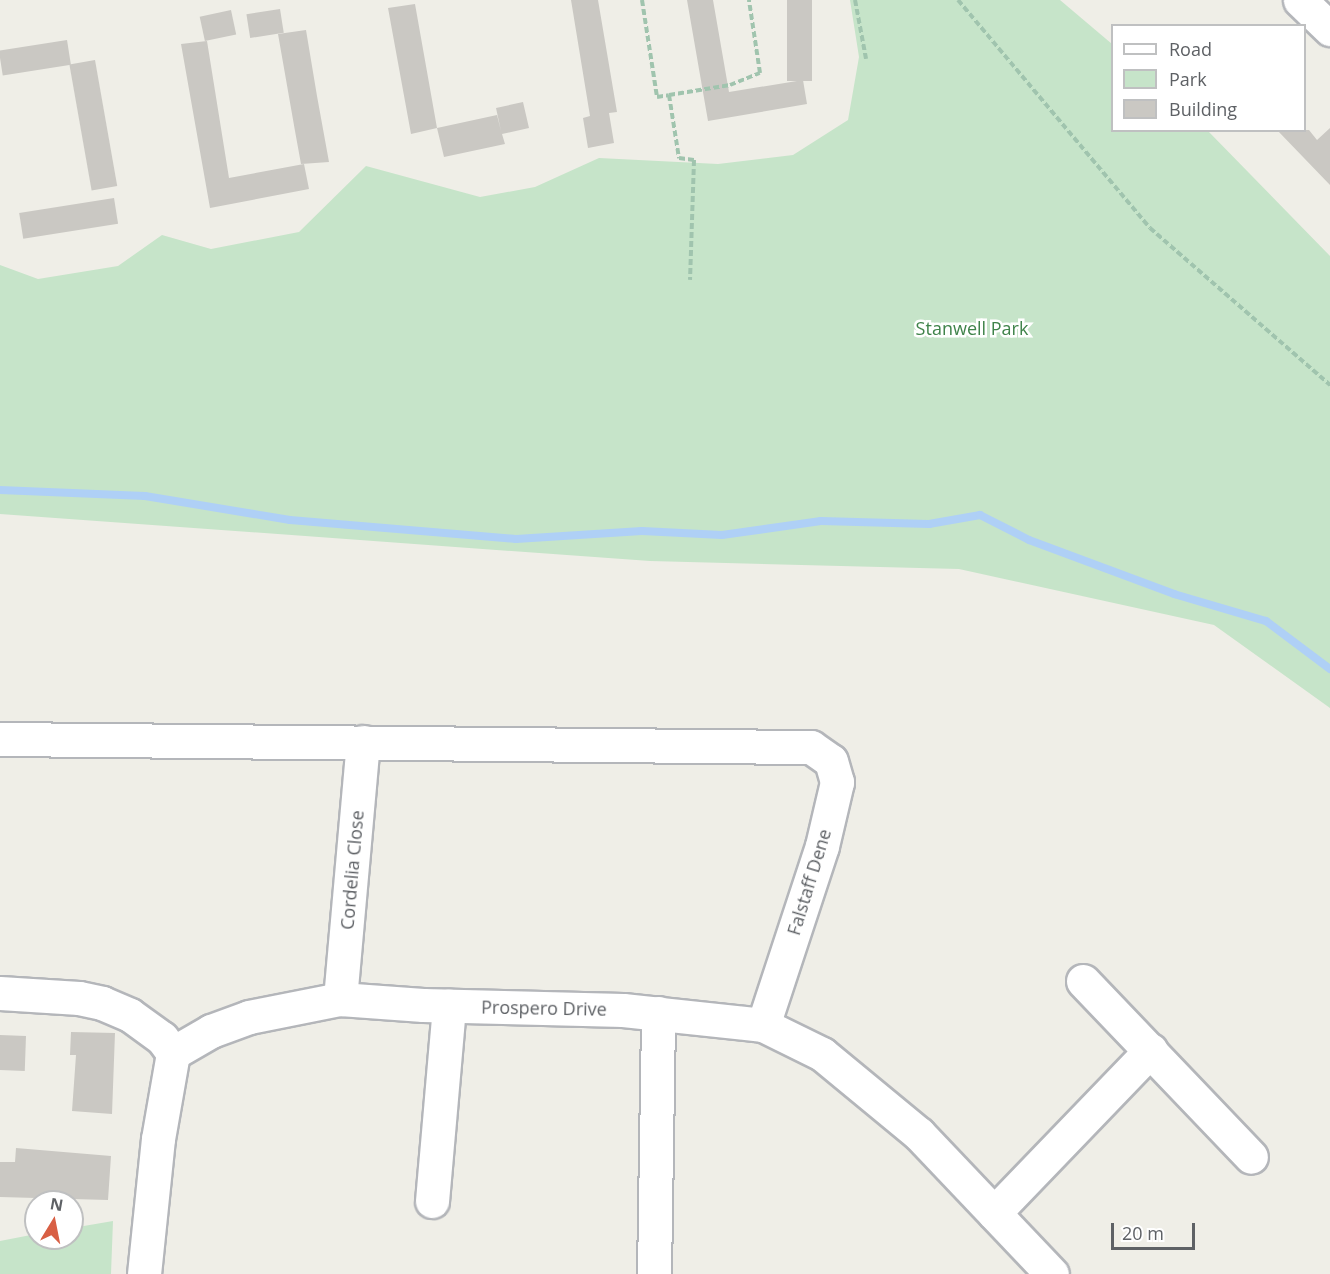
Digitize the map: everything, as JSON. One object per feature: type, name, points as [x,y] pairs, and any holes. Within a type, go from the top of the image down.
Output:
[{"type":"street","points":[[1300,0],[1330,29]]},
{"type":"street","points":[[0,739],[363,742]]},
{"type":"street","name":"Falstaff Dene","points":[[363,742],[811,747],[831,761],[837,782],[822,846],[763,1025]]},
{"type":"street","name":"Cordelia Close","points":[[340,999],[363,742]]},
{"type":"street","points":[[1083,981],[1251,1157]]},
{"type":"street","points":[[0,993],[79,998],[102,1003],[130,1015],[162,1038],[173,1053],[158,1139],[144,1274]]},
{"type":"street","name":"Prospero Drive","points":[[173,1053],[211,1031],[249,1017],[340,999],[448,1006],[658,1013],[763,1025],[822,1054],[919,1134],[1052,1274]]},
{"type":"street","points":[[432,1201],[448,1006]]},
{"type":"street","points":[[654,1274],[658,1013]]},
{"type":"street","points":[[994,1213],[1151,1050]]},
{"type":"path","points":[[642,0],[657,97],[730,85],[760,73],[749,0]]},
{"type":"path","points":[[855,0],[866,59]]},
{"type":"path","points":[[958,0],[1150,228],[1330,385]]},
{"type":"path","points":[[669,96],[679,158],[694,160],[690,280]]},
{"type":"green space","name":"Stanwell Park","points":[[850,0],[1060,0],[1111,43],[1111,132],[1209,132],[1330,256],[1330,708],[1214,625],[959,569],[650,561],[0,514],[0,265],[38,279],[118,266],[162,235],[211,249],[299,232],[366,166],[480,197],[535,187],[599,158],[718,164],[793,155],[848,120],[859,57]]},
{"type":"green space","points":[[113,1221],[111,1274],[0,1274],[0,1241],[24,1236],[24,1250],[84,1250],[84,1226]]},
{"type":"building","points":[[571,0],[598,0],[617,112],[609,113],[614,143],[588,148],[583,118],[590,116]]},
{"type":"building","points":[[687,0],[713,0],[729,92],[803,80],[807,104],[708,121]]},
{"type":"building","points":[[787,0],[812,0],[812,81],[787,81]]},
{"type":"building","points":[[415,4],[437,128],[411,134],[388,8]]},
{"type":"building","points":[[280,9],[284,33],[250,38],[246,14]]},
{"type":"building","points":[[231,10],[236,34],[205,41],[200,17]]},
{"type":"building","points":[[306,30],[329,162],[301,164],[278,34]]},
{"type":"building","points":[[67,40],[71,65],[3,75],[0,51]]},
{"type":"building","points":[[207,41],[229,178],[304,164],[309,189],[210,208],[181,44]]},
{"type":"building","points":[[95,60],[117,186],[92,191],[69,65]]},
{"type":"building","points":[[523,102],[529,128],[502,134],[505,144],[444,157],[437,128],[497,115],[501,131],[496,108]]},
{"type":"building","points":[[1330,128],[1330,185],[1279,132],[1309,130],[1317,140]]},
{"type":"building","points":[[114,198],[118,224],[23,239],[19,213]]},
{"type":"building","points":[[71,1032],[115,1033],[112,1114],[72,1111],[76,1055],[70,1055]]},
{"type":"building","points":[[0,1035],[26,1036],[25,1071],[0,1070]]},
{"type":"building","points":[[16,1148],[111,1156],[108,1200],[84,1199],[84,1190],[24,1190],[24,1198],[0,1197],[0,1162],[15,1162]]},
{"type":"waterway","points":[[0,490],[145,496],[290,520],[516,539],[642,531],[722,535],[821,521],[929,524],[980,515],[1029,540],[1174,594],[1266,621],[1330,669]]}]
